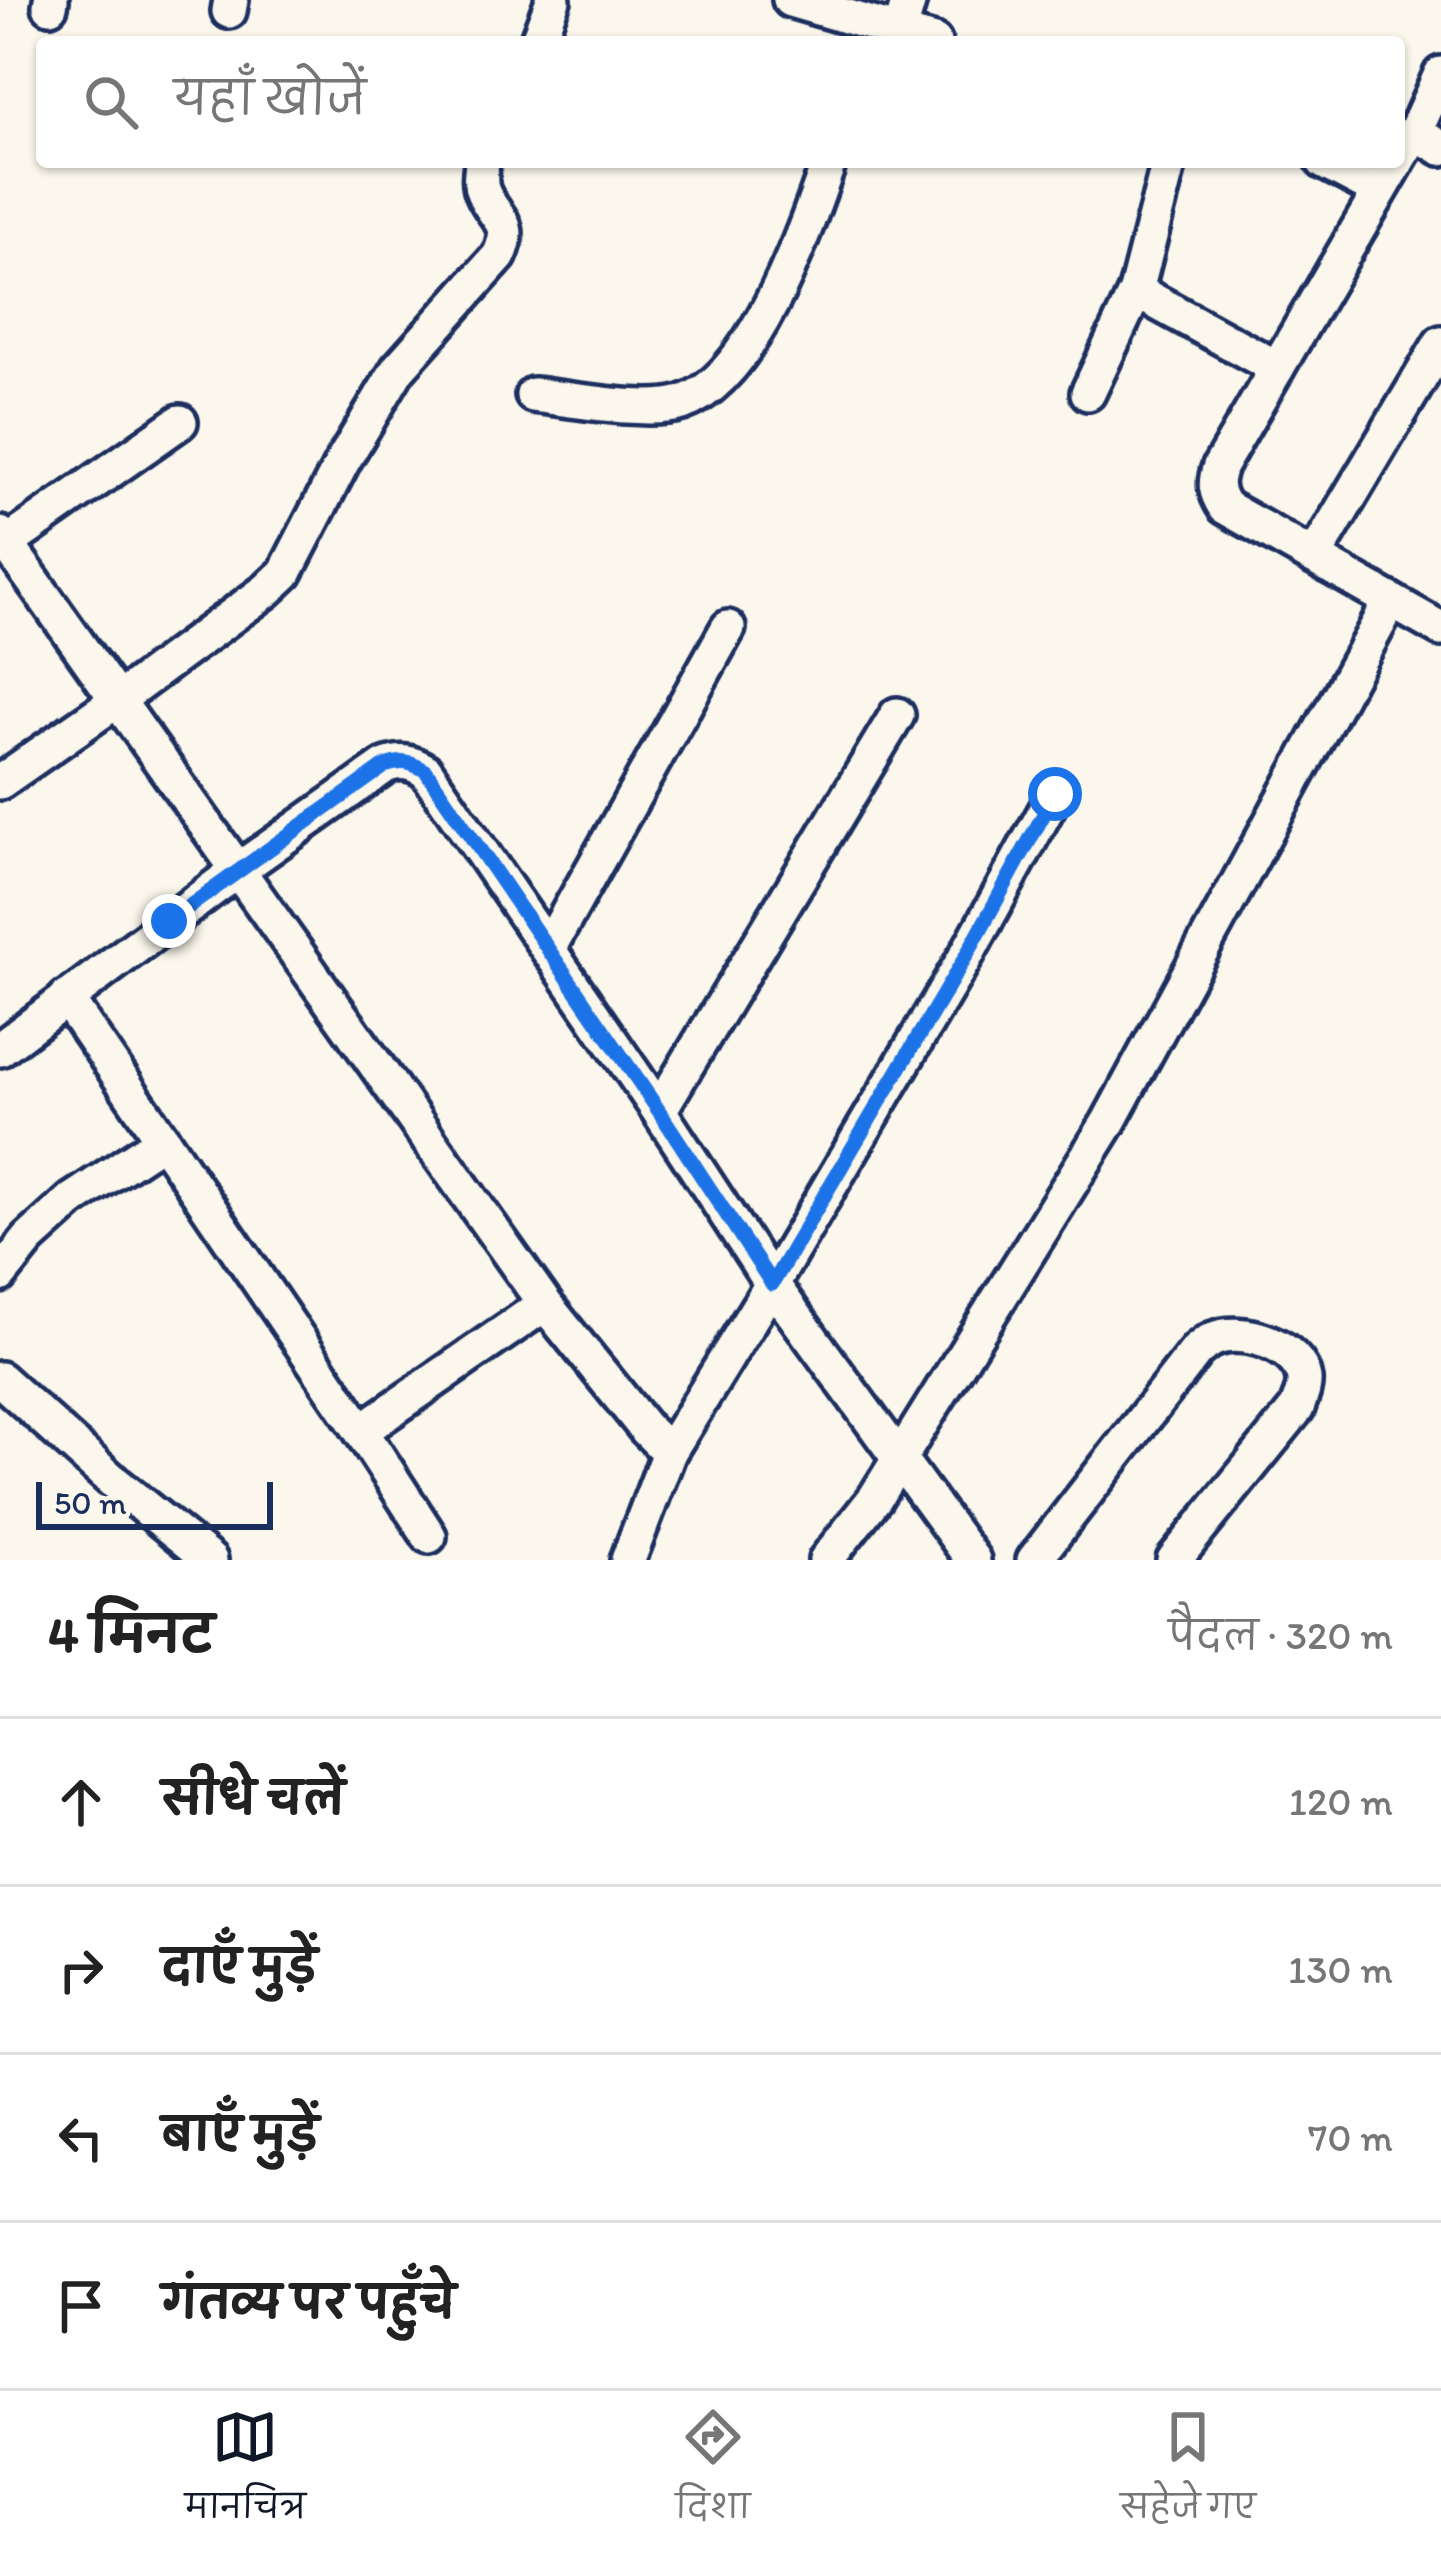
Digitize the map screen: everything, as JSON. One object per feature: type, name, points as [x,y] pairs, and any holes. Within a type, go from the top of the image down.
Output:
[{"type":"street","points":[[539,36],[553,0]]},
{"type":"street","points":[[790,0],[837,28],[905,16]]},
{"type":"street","points":[[1413,150],[1441,74]]},
{"type":"street","points":[[0,782],[285,573],[398,369],[500,256],[507,240],[505,224],[484,195],[481,168]]},
{"type":"street","points":[[533,395],[649,406],[680,404],[705,391],[734,363],[787,275],[827,168]]},
{"type":"street","points":[[1088,394],[1136,291],[1167,168]]},
{"type":"street","points":[[1335,168],[1378,191]]},
{"type":"street","points":[[1398,168],[1378,191],[1220,466],[1216,495],[1225,507],[1441,629]]},
{"type":"street","points":[[1136,291],[1276,368]]},
{"type":"street","points":[[1314,557],[1441,344]]},
{"type":"street","points":[[180,422],[3,539],[545,1304],[669,1452]]},
{"type":"street","points":[[826,1560],[875,1498],[1108,1123],[1391,601]]},
{"type":"street","points":[[548,949],[728,628]]},
{"type":"street","points":[[659,1111],[897,715]]},
{"type":"street","points":[[0,1048],[385,766],[397,761],[412,763],[426,771],[772,1284],[973,1560]]},
{"type":"street","points":[[628,1560],[669,1452],[966,956],[1055,794]]},
{"type":"street","points":[[67,998],[429,1536]]},
{"type":"street","points":[[0,1275],[29,1239],[72,1200],[163,1140]]},
{"type":"street","points":[[361,1431],[545,1304]]},
{"type":"street","points":[[1034,1560],[1197,1350],[1213,1339],[1259,1339],[1285,1351],[1298,1364],[1304,1388],[1297,1408],[1174,1560]]},
{"type":"street","points":[[0,1379],[210,1560]]},
{"type":"route","points":[[169,921],[385,766],[397,761],[426,771],[772,1284],[966,956],[1055,794]]}]
